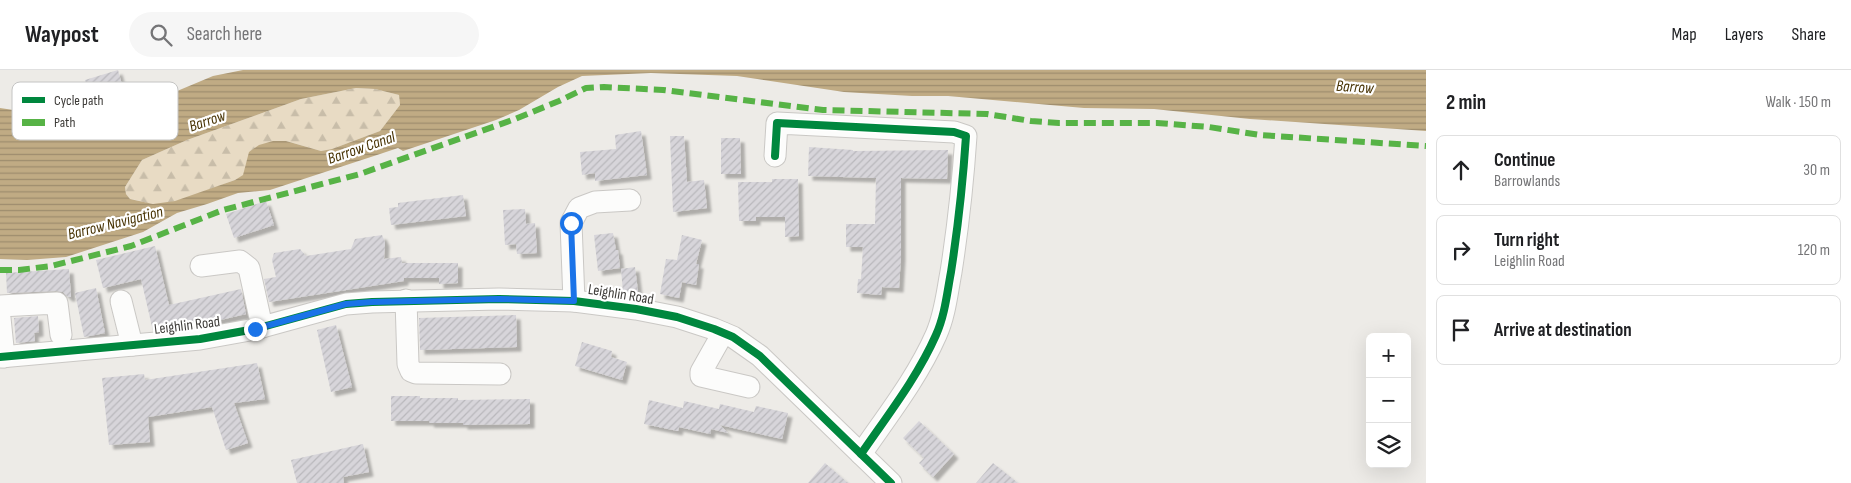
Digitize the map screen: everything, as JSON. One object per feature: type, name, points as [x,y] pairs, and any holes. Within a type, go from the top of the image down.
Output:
[{"type":"street","points":[[775,156],[777,123],[954,132],[966,136],[963,177],[953,254],[944,311],[939,327],[915,374],[860,454]]},
{"type":"street","points":[[574,301],[571,223],[579,208],[595,202],[630,200]]},
{"type":"street","points":[[201,266],[240,261],[249,268],[262,327]]},
{"type":"street","name":"Leighlin Road","points":[[2,357],[200,339],[262,327],[346,304],[406,300],[499,299],[574,301],[636,309],[678,317],[733,337],[760,356],[891,483]]},
{"type":"street","points":[[406,300],[408,364],[411,371],[416,373],[500,374]]},
{"type":"street","points":[[121,301],[132,346]]},
{"type":"street","points":[[0,306],[57,304],[61,335]]},
{"type":"street","points":[[0,318],[2,357]]},
{"type":"street","points":[[723,333],[701,372],[701,376],[749,387]]},
{"type":"green space","points":[[356,88],[375,89],[399,95],[400,105],[380,131],[332,149],[321,151],[286,141],[246,164],[244,175],[235,180],[171,202],[150,204],[130,199],[126,194],[125,187],[142,160],[187,140],[301,99]]},
{"type":"water","points":[[243,70],[1426,70],[1426,131],[1250,119],[1154,109],[1084,108],[948,96],[844,92],[737,76],[651,73],[582,76],[558,87],[519,110],[496,120],[403,151],[398,148],[270,190],[238,193],[177,213],[143,232],[66,257],[27,260],[0,259],[0,108],[12,110],[12,140],[178,140],[178,91],[213,76]],"holes":[[[356,88],[375,89],[399,95],[400,105],[380,131],[332,149],[321,151],[286,141],[273,141],[259,145],[249,152],[243,175],[235,180],[175,201],[153,204],[130,199],[126,194],[125,187],[142,160],[187,140],[301,99]]]},
{"type":"building","points":[[118,70],[121,82],[86,82],[85,80]]},
{"type":"building","points":[[641,131],[647,175],[595,181],[595,173],[582,175],[580,152],[616,149],[615,135]]},
{"type":"building","points":[[670,136],[684,136],[687,182],[704,180],[707,208],[673,212]]},
{"type":"building","points":[[721,138],[740,138],[741,174],[721,174]]},
{"type":"building","points":[[809,147],[853,151],[948,150],[947,179],[901,178],[899,288],[882,287],[881,295],[857,293],[858,279],[861,279],[863,247],[846,247],[846,224],[875,224],[876,178],[808,176]]},
{"type":"building","points":[[772,179],[798,179],[799,236],[785,237],[785,217],[756,217],[756,221],[739,221],[738,182],[772,182]]},
{"type":"building","points":[[463,195],[466,216],[391,225],[389,208],[398,207],[398,203]]},
{"type":"building","points":[[266,201],[274,225],[234,238],[226,214]]},
{"type":"building","points":[[525,209],[526,224],[535,223],[537,253],[517,254],[516,244],[505,245],[503,210]]},
{"type":"building","points":[[613,233],[616,250],[618,250],[620,268],[598,271],[594,235]]},
{"type":"building","points":[[382,235],[385,242],[384,259],[401,257],[402,263],[458,263],[458,283],[439,284],[439,278],[404,278],[404,281],[269,302],[264,279],[276,277],[272,260],[274,253],[300,249],[306,256],[351,249],[355,239]]},
{"type":"building","points":[[682,235],[702,240],[696,264],[699,264],[696,285],[682,282],[679,298],[660,294],[666,259],[677,260]]},
{"type":"building","points":[[155,246],[169,305],[241,289],[246,314],[186,328],[153,331],[141,279],[103,288],[96,260]]},
{"type":"building","points":[[635,267],[638,292],[623,293],[621,269]]},
{"type":"building","points":[[69,269],[71,297],[68,297],[63,292],[56,291],[7,293],[6,273]]},
{"type":"building","points":[[96,288],[105,333],[84,337],[75,293]]},
{"type":"building","points":[[516,315],[517,347],[420,350],[419,318]]},
{"type":"building","points":[[38,316],[39,332],[34,333],[35,341],[16,343],[14,318]]},
{"type":"building","points":[[336,325],[352,387],[331,392],[317,330]]},
{"type":"building","points":[[582,342],[612,351],[611,357],[627,362],[622,380],[575,366]]},
{"type":"building","points":[[257,363],[265,399],[234,403],[248,443],[226,450],[212,407],[148,417],[150,442],[109,445],[102,378],[144,374],[145,380]]},
{"type":"building","points":[[391,396],[458,398],[458,400],[530,399],[530,424],[463,425],[463,423],[430,423],[429,421],[391,421]]},
{"type":"building","points":[[649,400],[683,408],[684,401],[719,409],[720,404],[754,412],[756,406],[788,413],[782,439],[720,425],[728,433],[711,429],[710,434],[679,427],[678,431],[644,424]]},
{"type":"building","points":[[919,421],[954,454],[933,477],[919,463],[924,458],[903,438]]},
{"type":"building","points":[[363,444],[369,472],[343,477],[344,483],[297,483],[291,460]]},
{"type":"building","points":[[825,463],[848,483],[808,483]]},
{"type":"building","points":[[993,463],[1018,483],[976,483]]},
{"type":"marked path","points":[[0,270],[51,266],[131,246],[223,210],[360,174],[515,119],[586,88],[663,90],[823,110],[987,114],[1059,123],[1157,123],[1209,127],[1260,135],[1426,146]]},
{"type":"cycle path","points":[[775,156],[777,123],[954,132],[966,136],[954,255],[942,320],[911,382],[861,454]]},
{"type":"cycle path","points":[[0,357],[200,339],[255,329],[346,304],[372,302],[499,299],[574,301],[636,309],[677,317],[733,337],[760,356],[891,483]]},
{"type":"route","points":[[255,329],[346,304],[406,300],[499,299],[574,301],[571,223]]},
{"type":"water label","name":"Barrow","points":[[1355,86]]},
{"type":"water label","name":"Barrow","points":[[207,120]]},
{"type":"water label","name":"Barrow Canal","points":[[361,147]]},
{"type":"water label","name":"Barrow Navigation","points":[[115,222]]}]
